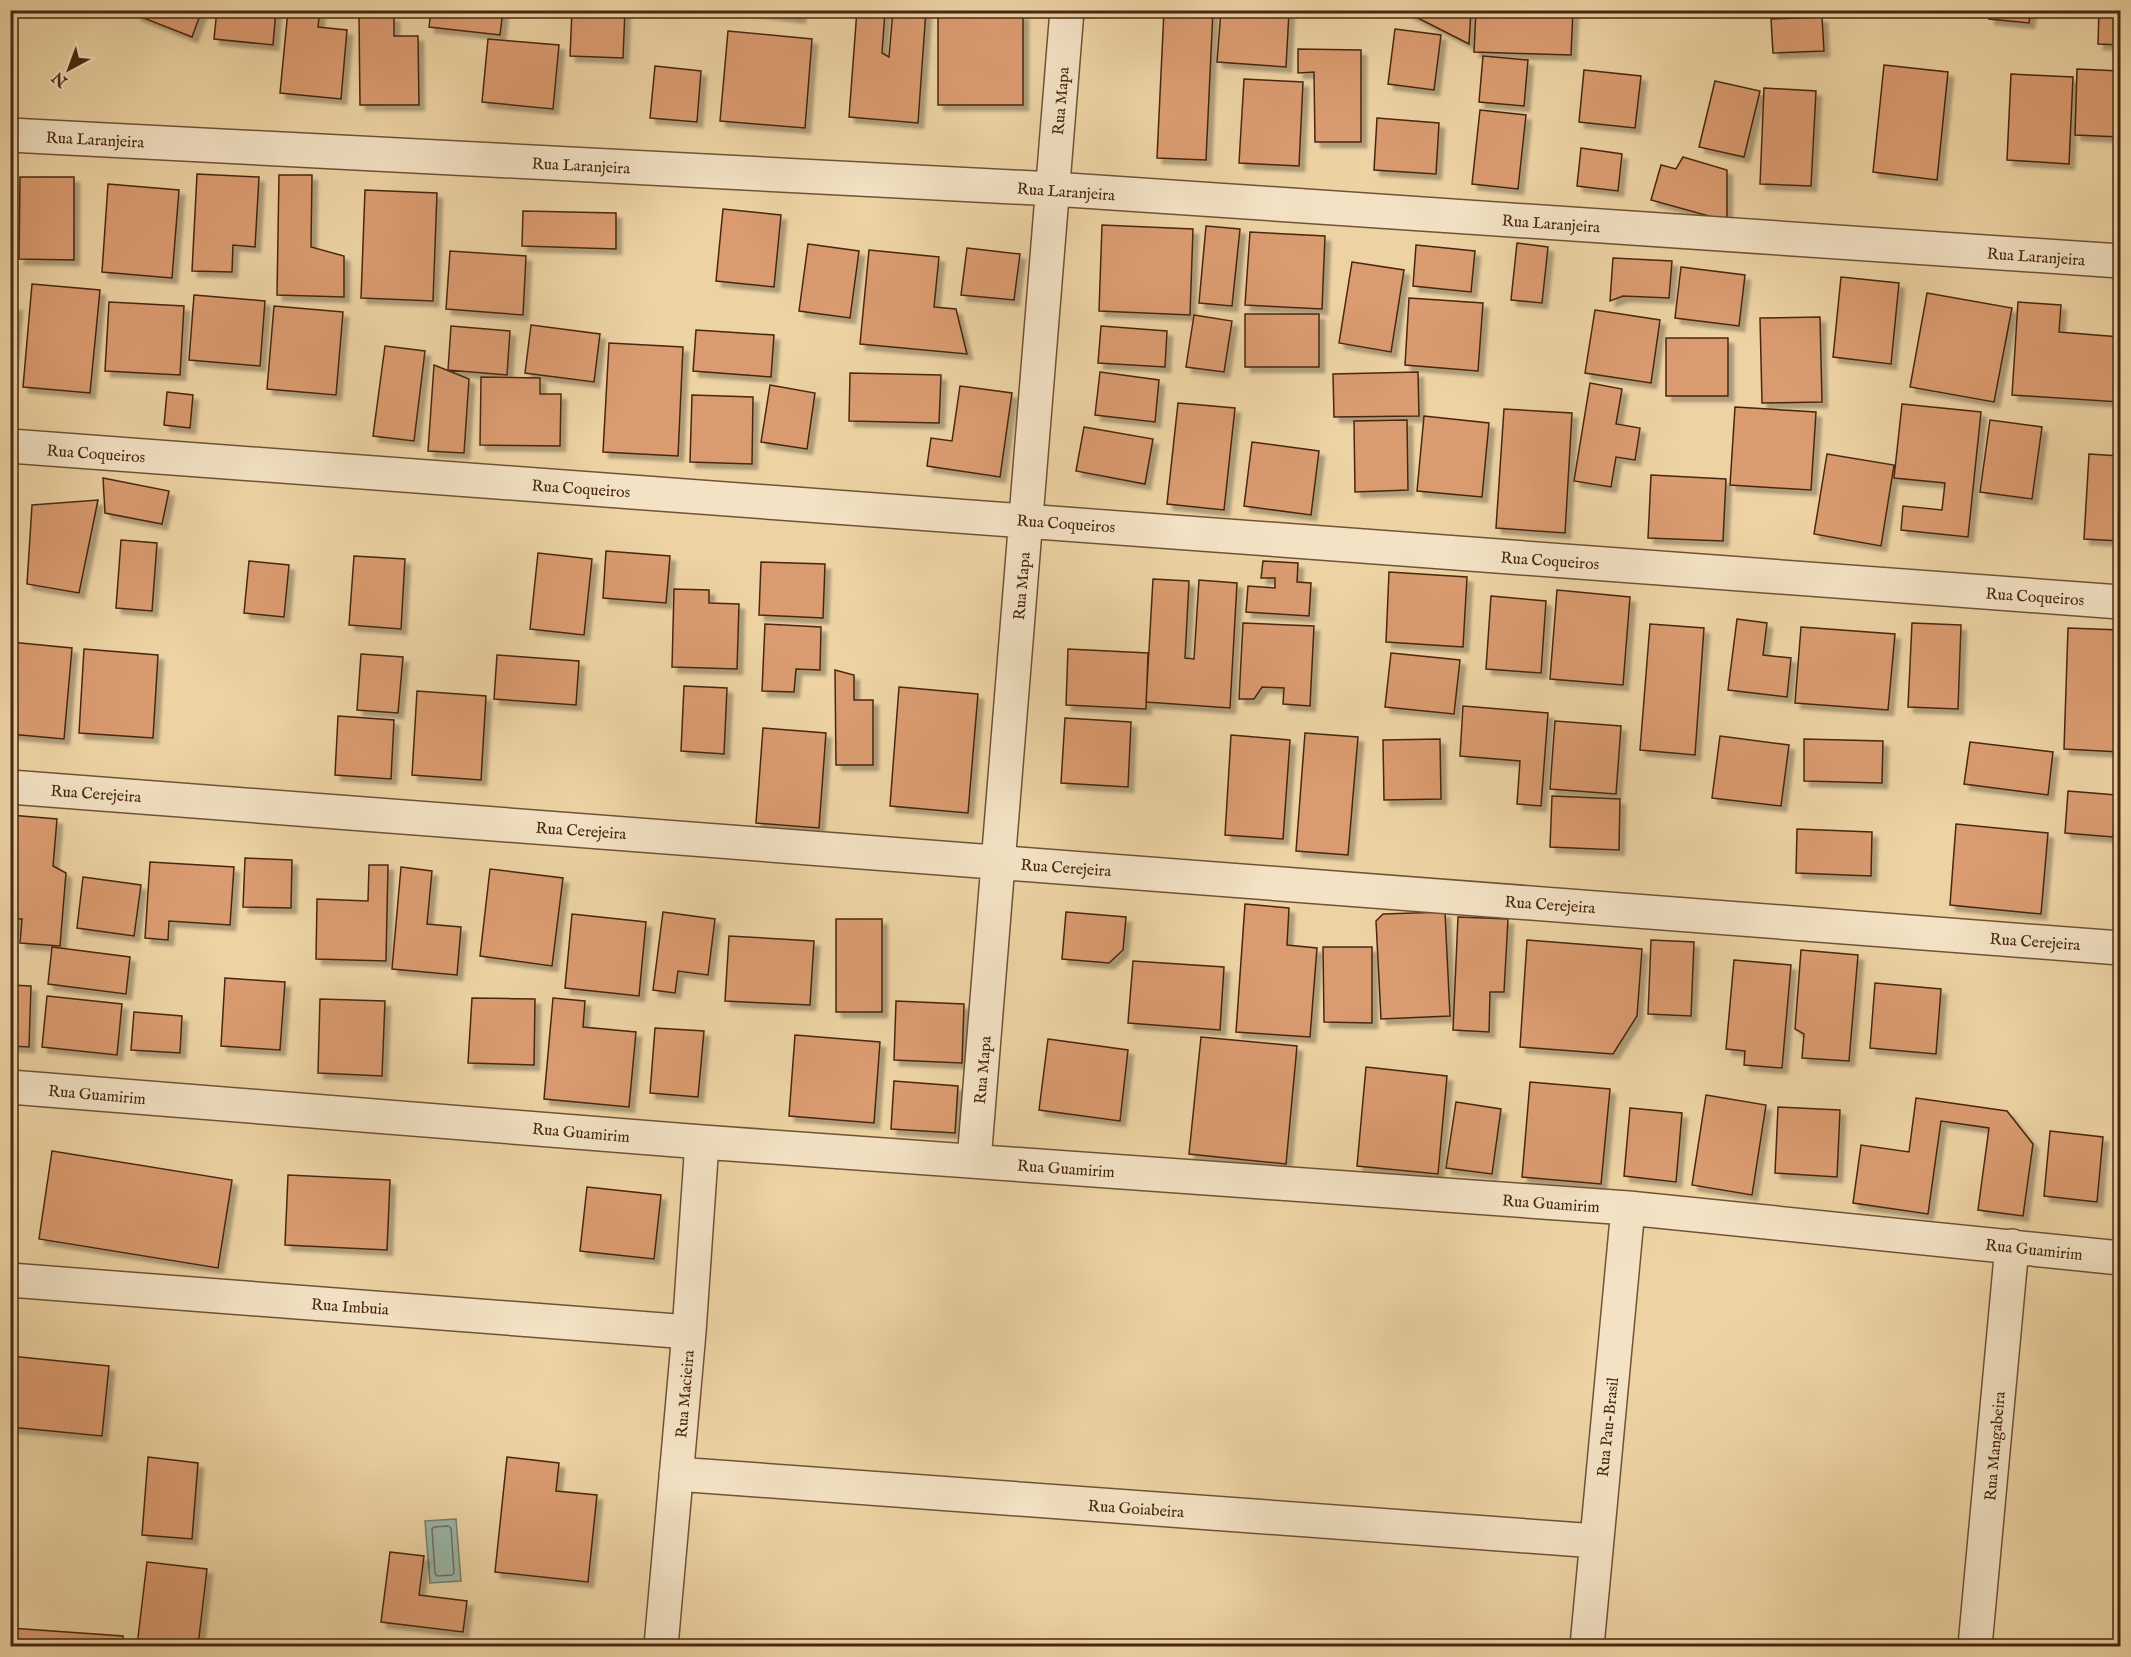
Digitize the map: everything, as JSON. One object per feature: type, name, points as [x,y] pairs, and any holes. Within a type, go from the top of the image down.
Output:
[{"type":"street","name":"Rua Mapa","points":[[974,1161],[1067,10]]},
{"type":"street","name":"Rua Laranjeira","points":[[10,135],[1053,189],[2121,261]]},
{"type":"street","name":"Rua Coqueiros","points":[[10,447],[2121,602]]},
{"type":"street","name":"Rua Cerejeira","points":[[10,787],[2121,948]]},
{"type":"street","name":"Rua Guamirim","points":[[10,1087],[702,1142],[1628,1208],[2121,1258]]},
{"type":"street","name":"Rua Macieira","points":[[662,1647],[689,1332],[702,1142]]},
{"type":"street","name":"Rua Pau-Brasil","points":[[1587,1647],[1628,1208]]},
{"type":"street","name":"Rua Mangabeira","points":[[1976,1647],[2012,1246]]},
{"type":"street","name":"Rua Imbuia","points":[[10,1280],[689,1332]]},
{"type":"street","name":"Rua Goiabeira","points":[[676,1474],[1596,1541]]},
{"type":"water","points":[[456,1519],[461,1581],[430,1583],[425,1521]]},
{"type":"building","points":[[136,10],[202,10],[192,37],[136,15]]},
{"type":"building","points":[[217,10],[276,10],[273,45],[214,39]]},
{"type":"building","points":[[288,10],[320,10],[318,27],[347,30],[341,99],[280,93]]},
{"type":"building","points":[[431,10],[503,10],[500,35],[429,27]]},
{"type":"building","points":[[572,10],[625,10],[623,58],[570,56]]},
{"type":"building","points":[[743,10],[801,10],[800,18]]},
{"type":"building","points":[[857,10],[885,11],[882,53],[889,57],[893,10],[926,10],[918,123],[849,117]]},
{"type":"building","points":[[1164,10],[1213,10],[1206,160],[1157,158]]},
{"type":"building","points":[[1221,10],[1289,12],[1286,67],[1217,62]]},
{"type":"building","points":[[1408,10],[1471,10],[1469,44],[1408,13]]},
{"type":"building","points":[[1476,10],[1573,10],[1571,55],[1474,52]]},
{"type":"building","points":[[1990,10],[2031,10],[2029,23],[1989,19]]},
{"type":"building","points":[[2099,10],[2120,10],[2120,45],[2098,44]]},
{"type":"building","points":[[938,14],[1023,14],[1023,105],[938,105]]},
{"type":"building","points":[[359,16],[394,16],[394,36],[418,36],[419,105],[360,105]]},
{"type":"building","points":[[1822,17],[1824,51],[1773,53],[1771,19]]},
{"type":"building","points":[[1395,29],[1441,35],[1434,90],[1388,84]]},
{"type":"building","points":[[728,31],[812,39],[805,128],[720,121]]},
{"type":"building","points":[[488,39],[559,45],[553,109],[482,102]]},
{"type":"building","points":[[1298,49],[1361,50],[1361,142],[1315,142],[1314,72],[1298,73]]},
{"type":"building","points":[[1483,56],[1528,60],[1524,106],[1479,102]]},
{"type":"building","points":[[1884,65],[1948,72],[1937,180],[1873,172]]},
{"type":"building","points":[[655,66],[701,71],[697,122],[650,118]]},
{"type":"building","points":[[2077,69],[2120,71],[2120,137],[2075,135]]},
{"type":"building","points":[[1584,70],[1641,76],[1635,128],[1579,122]]},
{"type":"building","points":[[2011,74],[2073,77],[2069,164],[2007,160]]},
{"type":"building","points":[[1244,79],[1303,82],[1299,166],[1239,163]]},
{"type":"building","points":[[1715,81],[1760,91],[1744,157],[1699,147]]},
{"type":"building","points":[[1764,88],[1816,91],[1811,186],[1760,184]]},
{"type":"building","points":[[1480,110],[1526,115],[1518,189],[1472,184]]},
{"type":"building","points":[[1377,118],[1439,123],[1436,174],[1374,170]]},
{"type":"building","points":[[1581,148],[1622,154],[1618,191],[1577,186]]},
{"type":"building","points":[[1683,157],[1727,170],[1727,221],[1651,200],[1661,165],[1676,169]]},
{"type":"building","points":[[197,174],[259,177],[255,247],[233,245],[232,272],[192,271]]},
{"type":"building","points":[[279,175],[312,175],[311,247],[344,256],[344,297],[277,295]]},
{"type":"building","points":[[20,177],[74,177],[74,260],[19,259]]},
{"type":"building","points":[[108,184],[179,190],[172,278],[102,272]]},
{"type":"building","points":[[365,190],[437,193],[433,301],[361,298]]},
{"type":"building","points":[[723,209],[781,215],[774,287],[716,281]]},
{"type":"building","points":[[523,211],[616,213],[616,249],[522,246]]},
{"type":"building","points":[[1102,225],[1193,229],[1190,315],[1099,311]]},
{"type":"building","points":[[1206,226],[1240,229],[1232,306],[1199,303]]},
{"type":"building","points":[[1250,232],[1325,236],[1322,309],[1245,305]]},
{"type":"building","points":[[1517,243],[1548,247],[1542,303],[1511,300]]},
{"type":"building","points":[[808,244],[859,251],[850,318],[799,311]]},
{"type":"building","points":[[1416,245],[1475,251],[1471,292],[1413,286]]},
{"type":"building","points":[[967,248],[1020,254],[1014,300],[961,295]]},
{"type":"building","points":[[869,250],[939,257],[934,307],[956,309],[967,354],[860,344]]},
{"type":"building","points":[[450,251],[526,256],[523,315],[446,309]]},
{"type":"building","points":[[1613,258],[1672,261],[1669,298],[1623,296],[1610,301]]},
{"type":"building","points":[[1352,262],[1404,270],[1391,352],[1339,343]]},
{"type":"building","points":[[1681,267],[1745,275],[1739,326],[1675,318]]},
{"type":"building","points":[[1841,277],[1899,283],[1891,364],[1833,357]]},
{"type":"building","points":[[32,284],[100,290],[90,393],[23,387]]},
{"type":"building","points":[[1927,293],[2012,308],[1994,402],[1910,387]]},
{"type":"building","points":[[194,295],[265,301],[260,366],[189,360]]},
{"type":"building","points":[[1409,298],[1483,303],[1478,371],[1405,365]]},
{"type":"building","points":[[109,302],[184,306],[180,375],[105,371]]},
{"type":"building","points":[[2018,302],[2061,305],[2059,332],[2120,337],[2120,402],[2012,395]]},
{"type":"building","points":[[10,305],[17,306],[10,386]]},
{"type":"building","points":[[274,306],[343,312],[336,395],[267,389]]},
{"type":"building","points":[[1595,310],[1660,320],[1651,383],[1585,373]]},
{"type":"building","points":[[1245,314],[1319,314],[1319,367],[1245,367]]},
{"type":"building","points":[[1194,315],[1232,321],[1224,372],[1186,367]]},
{"type":"building","points":[[1820,317],[1822,402],[1762,403],[1760,318]]},
{"type":"building","points":[[531,325],[600,334],[594,382],[525,373]]},
{"type":"building","points":[[451,326],[510,331],[507,375],[448,370]]},
{"type":"building","points":[[1101,326],[1167,331],[1165,367],[1098,363]]},
{"type":"building","points":[[696,330],[774,335],[771,377],[693,371]]},
{"type":"building","points":[[1666,338],[1728,338],[1728,396],[1666,396]]},
{"type":"building","points":[[609,343],[683,347],[678,456],[603,452]]},
{"type":"building","points":[[385,346],[425,351],[414,441],[373,436]]},
{"type":"building","points":[[434,365],[469,379],[464,453],[428,451]]},
{"type":"building","points":[[1100,372],[1159,380],[1155,422],[1095,415]]},
{"type":"building","points":[[1418,372],[1419,416],[1334,417],[1333,374]]},
{"type":"building","points":[[850,373],[941,375],[939,423],[849,421]]},
{"type":"building","points":[[481,377],[540,378],[540,394],[561,394],[560,446],[480,445]]},
{"type":"building","points":[[1590,383],[1622,389],[1616,424],[1640,428],[1635,460],[1616,457],[1611,487],[1574,481]]},
{"type":"building","points":[[770,385],[815,393],[807,449],[761,442]]},
{"type":"building","points":[[960,386],[1012,393],[1000,477],[927,466],[931,438],[952,441]]},
{"type":"building","points":[[167,392],[193,395],[190,428],[164,425]]},
{"type":"building","points":[[692,395],[753,397],[752,464],[690,462]]},
{"type":"building","points":[[1178,403],[1235,408],[1224,510],[1167,504]]},
{"type":"building","points":[[1902,404],[1981,412],[1968,537],[1901,530],[1903,506],[1942,510],[1945,483],[1894,478]]},
{"type":"building","points":[[1735,407],[1816,412],[1811,490],[1730,485]]},
{"type":"building","points":[[1504,409],[1572,413],[1565,533],[1496,528]]},
{"type":"building","points":[[1424,416],[1489,423],[1482,497],[1417,491]]},
{"type":"building","points":[[1407,420],[1408,490],[1355,492],[1354,421]]},
{"type":"building","points":[[1990,420],[2042,427],[2032,499],[1980,492]]},
{"type":"building","points":[[1084,427],[1153,439],[1145,484],[1076,471]]},
{"type":"building","points":[[1252,442],[1319,451],[1311,515],[1244,506]]},
{"type":"building","points":[[1827,454],[1894,465],[1881,546],[1814,534]]},
{"type":"building","points":[[2089,454],[2120,456],[2120,541],[2084,539]]},
{"type":"building","points":[[1651,475],[1726,479],[1723,541],[1648,538]]},
{"type":"building","points":[[103,478],[169,491],[162,524],[105,513]]},
{"type":"building","points":[[98,500],[79,593],[27,584],[32,505]]},
{"type":"building","points":[[121,540],[157,543],[152,611],[116,608]]},
{"type":"building","points":[[606,551],[670,556],[666,603],[603,598]]},
{"type":"building","points":[[538,553],[592,559],[584,635],[530,629]]},
{"type":"building","points":[[354,556],[405,559],[401,629],[349,625]]},
{"type":"building","points":[[249,561],[289,565],[284,617],[244,613]]},
{"type":"building","points":[[1263,561],[1298,563],[1297,582],[1311,583],[1309,616],[1246,612],[1248,586],[1275,588],[1275,578],[1261,578]]},
{"type":"building","points":[[761,562],[825,564],[823,618],[759,615]]},
{"type":"building","points":[[1389,572],[1467,577],[1463,647],[1386,642]]},
{"type":"building","points":[[1153,579],[1189,581],[1185,658],[1194,659],[1199,580],[1237,583],[1230,708],[1146,702]]},
{"type":"building","points":[[674,589],[709,590],[709,603],[739,604],[737,669],[672,667]]},
{"type":"building","points":[[1557,590],[1630,597],[1623,685],[1550,679]]},
{"type":"building","points":[[1491,596],[1546,601],[1541,673],[1486,669]]},
{"type":"building","points":[[1737,619],[1767,623],[1763,655],[1791,658],[1787,697],[1728,690]]},
{"type":"building","points":[[1243,623],[1314,626],[1310,706],[1283,704],[1284,688],[1262,687],[1254,699],[1239,699]]},
{"type":"building","points":[[1912,623],[1961,625],[1958,709],[1908,707]]},
{"type":"building","points":[[765,624],[821,627],[820,670],[796,669],[794,692],[762,691]]},
{"type":"building","points":[[1650,624],[1704,628],[1695,755],[1640,750]]},
{"type":"building","points":[[1801,627],[1895,634],[1888,710],[1795,703]]},
{"type":"building","points":[[2068,628],[2120,630],[2120,752],[2064,749]]},
{"type":"building","points":[[10,642],[72,648],[64,739],[10,734]]},
{"type":"building","points":[[84,649],[158,655],[153,738],[79,733]]},
{"type":"building","points":[[1068,649],[1148,653],[1146,709],[1066,705]]},
{"type":"building","points":[[1391,653],[1460,660],[1454,714],[1385,707]]},
{"type":"building","points":[[361,654],[403,657],[398,713],[357,710]]},
{"type":"building","points":[[497,655],[579,661],[576,705],[494,699]]},
{"type":"building","points":[[835,670],[854,675],[854,700],[873,700],[873,765],[836,765]]},
{"type":"building","points":[[684,686],[727,688],[724,754],[681,751]]},
{"type":"building","points":[[899,687],[978,694],[968,813],[890,806]]},
{"type":"building","points":[[417,691],[486,696],[481,780],[412,775]]},
{"type":"building","points":[[1463,706],[1548,713],[1541,806],[1517,804],[1520,761],[1460,756]]},
{"type":"building","points":[[338,716],[394,720],[391,779],[335,775]]},
{"type":"building","points":[[1065,718],[1131,722],[1128,787],[1061,783]]},
{"type":"building","points":[[1555,721],[1621,726],[1616,794],[1550,789]]},
{"type":"building","points":[[763,728],[826,733],[819,828],[756,823]]},
{"type":"building","points":[[1305,733],[1358,737],[1348,855],[1296,851]]},
{"type":"building","points":[[1231,735],[1290,740],[1283,839],[1225,835]]},
{"type":"building","points":[[1720,736],[1789,745],[1781,806],[1712,798]]},
{"type":"building","points":[[1440,739],[1441,799],[1384,800],[1383,740]]},
{"type":"building","points":[[1804,739],[1883,741],[1882,783],[1804,781]]},
{"type":"building","points":[[1970,742],[2053,752],[2048,795],[1964,784]]},
{"type":"building","points":[[2068,791],[2116,795],[2113,837],[2065,833]]},
{"type":"building","points":[[1552,796],[1620,799],[1619,850],[1550,847]]},
{"type":"building","points":[[10,815],[57,819],[53,866],[66,873],[60,946],[20,943],[22,919],[16,919],[15,931],[10,930]]},
{"type":"building","points":[[1956,824],[2048,833],[2041,914],[1950,905]]},
{"type":"building","points":[[1797,829],[1872,832],[1871,876],[1796,873]]},
{"type":"building","points":[[245,858],[292,860],[291,908],[243,907]]},
{"type":"building","points":[[150,862],[234,867],[230,925],[169,921],[168,940],[145,938]]},
{"type":"building","points":[[369,865],[388,865],[386,961],[316,959],[317,899],[368,901]]},
{"type":"building","points":[[401,867],[432,871],[427,924],[461,927],[457,975],[392,969]]},
{"type":"building","points":[[490,869],[563,878],[552,966],[480,956]]},
{"type":"building","points":[[83,877],[141,885],[134,936],[77,928]]},
{"type":"building","points":[[1245,904],[1289,908],[1287,945],[1317,948],[1310,1037],[1236,1032]]},
{"type":"building","points":[[663,912],[715,919],[708,975],[678,971],[675,993],[653,990]]},
{"type":"building","points":[[1066,912],[1126,917],[1123,950],[1109,963],[1062,959]]},
{"type":"building","points":[[1445,912],[1450,1016],[1381,1019],[1376,921],[1383,914]]},
{"type":"building","points":[[572,914],[646,922],[639,996],[565,988]]},
{"type":"building","points":[[1458,917],[1508,919],[1504,992],[1490,992],[1489,1032],[1453,1030]]},
{"type":"building","points":[[836,919],[882,919],[882,1012],[836,1012]]},
{"type":"building","points":[[729,936],[814,941],[810,1005],[725,1001]]},
{"type":"building","points":[[1527,940],[1642,949],[1637,1016],[1613,1054],[1520,1047]]},
{"type":"building","points":[[1651,940],[1694,942],[1691,1016],[1648,1014]]},
{"type":"building","points":[[52,947],[130,957],[126,994],[48,984]]},
{"type":"building","points":[[1323,947],[1372,947],[1372,1023],[1324,1022]]},
{"type":"building","points":[[1801,950],[1858,955],[1849,1061],[1802,1058],[1804,1034],[1795,1029]]},
{"type":"building","points":[[1734,960],[1791,965],[1782,1068],[1744,1065],[1745,1051],[1726,1049]]},
{"type":"building","points":[[1133,961],[1224,967],[1220,1030],[1128,1023]]},
{"type":"building","points":[[225,978],[285,982],[280,1050],[221,1046]]},
{"type":"building","points":[[1875,983],[1941,989],[1936,1054],[1870,1048]]},
{"type":"building","points":[[10,985],[31,986],[29,1047],[10,1046]]},
{"type":"building","points":[[47,996],[122,1004],[117,1055],[42,1047]]},
{"type":"building","points":[[472,998],[535,999],[534,1065],[468,1063]]},
{"type":"building","points":[[553,998],[585,1001],[583,1027],[636,1032],[629,1107],[544,1099]]},
{"type":"building","points":[[320,999],[385,1001],[382,1076],[318,1073]]},
{"type":"building","points":[[896,1001],[964,1004],[962,1063],[894,1060]]},
{"type":"building","points":[[134,1012],[182,1016],[180,1053],[131,1050]]},
{"type":"building","points":[[655,1028],[704,1031],[698,1097],[650,1093]]},
{"type":"building","points":[[795,1035],[880,1042],[874,1123],[789,1116]]},
{"type":"building","points":[[1201,1037],[1297,1046],[1286,1164],[1189,1154]]},
{"type":"building","points":[[1048,1039],[1128,1050],[1120,1121],[1039,1110]]},
{"type":"building","points":[[1366,1067],[1447,1076],[1438,1174],[1357,1166]]},
{"type":"building","points":[[894,1081],[958,1086],[955,1133],[891,1129]]},
{"type":"building","points":[[1530,1082],[1610,1089],[1601,1184],[1522,1177]]},
{"type":"building","points":[[1706,1095],[1766,1105],[1752,1195],[1692,1185]]},
{"type":"building","points":[[1916,1098],[2007,1111],[2033,1144],[2023,1216],[1978,1210],[1989,1128],[1941,1121],[1928,1214],[1853,1203],[1861,1145],[1909,1152]]},
{"type":"building","points":[[1456,1102],[1501,1109],[1492,1174],[1446,1168]]},
{"type":"building","points":[[1778,1107],[1840,1110],[1837,1177],[1775,1173]]},
{"type":"building","points":[[1630,1108],[1682,1113],[1676,1182],[1624,1176]]},
{"type":"building","points":[[2050,1131],[2103,1137],[2097,1202],[2044,1196]]},
{"type":"building","points":[[52,1151],[232,1180],[218,1268],[39,1239]]},
{"type":"building","points":[[288,1175],[390,1180],[387,1250],[285,1245]]},
{"type":"building","points":[[587,1187],[661,1195],[654,1259],[580,1251]]},
{"type":"building","points":[[10,1356],[109,1366],[102,1436],[10,1427]]},
{"type":"building","points":[[148,1457],[198,1463],[192,1539],[142,1535]]},
{"type":"building","points":[[507,1457],[559,1463],[556,1491],[597,1495],[588,1582],[495,1572]]},
{"type":"building","points":[[390,1552],[424,1556],[419,1595],[467,1601],[463,1632],[381,1622]]},
{"type":"building","points":[[147,1562],[207,1569],[198,1646],[137,1646]]},
{"type":"building","points":[[10,1628],[123,1636],[123,1646],[10,1646]]},
{"type":"building","points":[[483,1643],[555,1646],[483,1646]]}]
